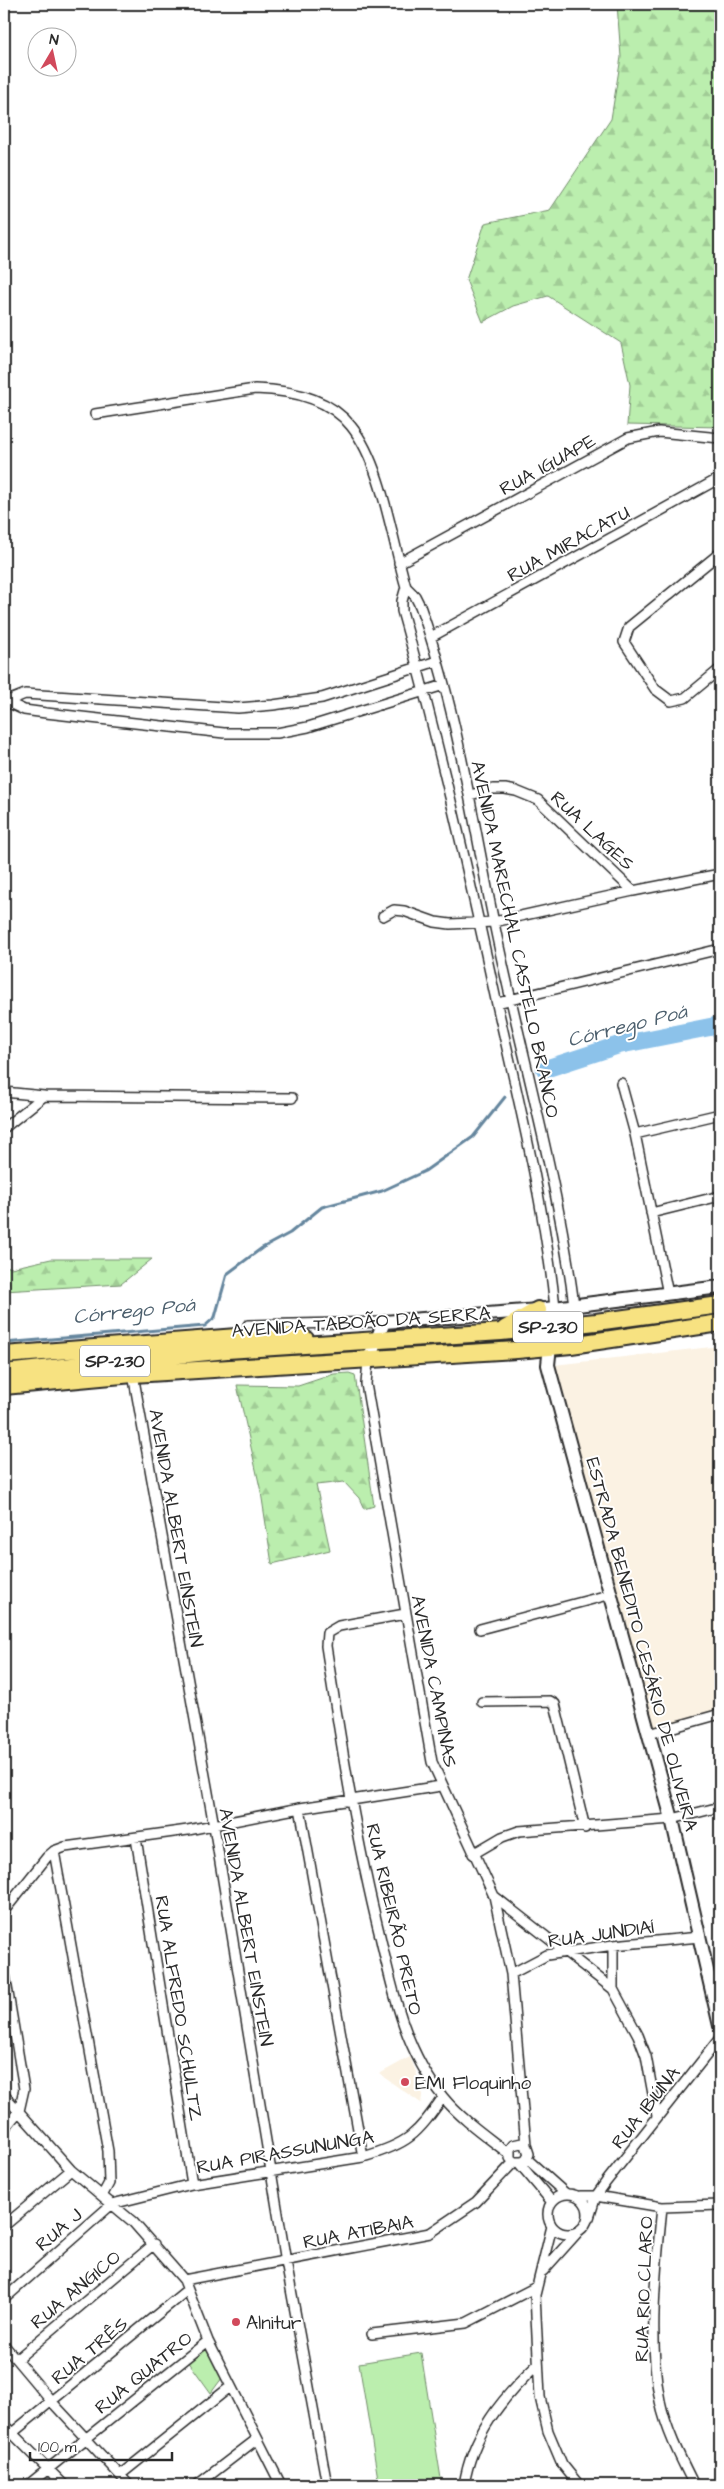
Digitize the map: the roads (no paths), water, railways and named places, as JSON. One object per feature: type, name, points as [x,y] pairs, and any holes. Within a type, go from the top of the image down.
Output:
[{"type":"highway","name":"AVENIDA TABOÃO DA SERRA","points":[[4,1372],[217,1351],[501,1332],[562,1326],[720,1305]]},
{"type":"highway","points":[[501,1332],[538,1310]]},
{"type":"highway","name":"AVENIDA TABOÃO DA SERRA","points":[[4,1386],[133,1374],[368,1361],[532,1348],[549,1354],[720,1323]]},
{"type":"highway","points":[[4,1355],[274,1334],[322,1344]]},
{"type":"main road","points":[[368,1361],[384,1322],[538,1310],[720,1287]]},
{"type":"main road","points":[[549,1354],[574,1305]]},
{"type":"main road","name":"ESTRADA BENEDITO CESÁRIO DE OLIVEIRA","points":[[549,1354],[562,1422],[612,1594],[672,1819],[720,2026]]},
{"type":"street","name":"AVENIDA MARECHAL CASTELO BRANCO","points":[[95,414],[255,389],[297,394],[330,408],[351,426],[365,448],[381,493],[406,588],[415,596],[431,637],[444,685],[470,795],[494,922],[523,1058],[559,1208],[574,1305]]},
{"type":"street","name":"RUA IGUAPE","points":[[399,563],[628,438],[659,432],[720,438]]},
{"type":"street","name":"RUA MIRACATU","points":[[431,637],[720,478]]},
{"type":"street","points":[[720,553],[629,627],[624,642],[655,689],[670,701],[684,698],[720,669]]},
{"type":"street","name":"AVENIDA MARECHAL CASTELO BRANCO","points":[[406,588],[402,601],[402,611],[424,690],[511,1060],[542,1212],[555,1308]]},
{"type":"street","points":[[6,702],[25,694],[238,708],[273,705],[322,698],[437,660]]},
{"type":"street","points":[[6,702],[24,710],[46,713],[224,733],[254,734],[308,727],[444,685]]},
{"type":"street","name":"RUA LAGES","points":[[470,795],[487,790],[505,789],[516,791],[538,800],[633,891]]},
{"type":"street","points":[[383,916],[388,911],[404,911],[435,922],[479,924],[720,874]]},
{"type":"street","points":[[497,1003],[720,949]]},
{"type":"street","points":[[511,1060],[523,1058]]},
{"type":"street","points":[[621,1083],[635,1134],[668,1294]]},
{"type":"street","points":[[4,1092],[44,1096],[292,1098]]},
{"type":"street","points":[[4,1128],[44,1096]]},
{"type":"street","points":[[635,1134],[720,1114]]},
{"type":"street","points":[[526,1135],[540,1132]]},
{"type":"street","points":[[650,1213],[720,1196]]},
{"type":"street","points":[[542,1212],[559,1208]]},
{"type":"street","points":[[248,1325],[384,1322]]},
{"type":"street","name":"AVENIDA CAMPINAS","points":[[368,1361],[366,1384],[430,1754],[441,1786],[494,1896],[511,1974],[526,2145],[529,2154],[517,2159]]},
{"type":"street","name":"AVENIDA ALBERT EINSTEIN","points":[[133,1374],[214,1826],[286,2262],[327,2485]]},
{"type":"street","points":[[480,1629],[612,1594]]},
{"type":"street","name":"RUA RIBEIRÃO PRETO","points":[[405,1614],[339,1626],[327,1633],[326,1646],[351,1801],[372,1908],[397,2008],[414,2051],[443,2097],[475,2128],[517,2159]]},
{"type":"street","points":[[482,1702],[550,1701],[558,1709],[585,1828]]},
{"type":"street","points":[[649,1734],[720,1714]]},
{"type":"street","points":[[4,1911],[54,1851],[65,1847],[214,1826],[300,1808],[441,1786]]},
{"type":"street","points":[[473,1854],[511,1833],[672,1819],[720,1807]]},
{"type":"street","points":[[300,1808],[363,2157]]},
{"type":"street","name":"RUA ALFREDO SCHULTZ","points":[[136,1838],[192,2184]]},
{"type":"street","points":[[54,1851],[108,2151],[109,2183],[102,2196]]},
{"type":"street","points":[[494,1896],[613,1989],[638,2035],[646,2056],[657,2116]]},
{"type":"street","name":"RUA JUNDIAÍ","points":[[511,1974],[535,1959],[566,1952],[613,1944],[700,1937]]},
{"type":"street","points":[[613,1944],[613,1989]]},
{"type":"street","points":[[4,1969],[24,2080],[19,2111],[4,2129]]},
{"type":"street","name":"RUA IBIÚNA","points":[[588,2218],[596,2196],[720,2038]]},
{"type":"street","points":[[4,2095],[72,2170],[112,2204],[154,2244],[184,2280],[208,2341],[281,2485]]},
{"type":"street","name":"RUA PIRASSUNUNGA","points":[[112,2204],[192,2184],[363,2157],[389,2149],[408,2140],[424,2126],[443,2097]]},
{"type":"street","points":[[526,2145],[517,2143],[510,2149],[552,2202]]},
{"type":"street","points":[[517,2159],[565,2193],[662,2207],[720,2205]]},
{"type":"street","name":"RUA ATIBAIA","points":[[184,2280],[430,2233],[476,2202],[517,2159]]},
{"type":"street","points":[[4,2226],[72,2170]]},
{"type":"street","points":[[565,2193],[552,2202],[548,2209],[552,2226],[536,2287],[537,2365],[540,2397],[548,2431],[562,2464],[579,2485]]},
{"type":"street","points":[[541,2273],[585,2226],[589,2210],[580,2196]]},
{"type":"street","name":"RUA J","points":[[4,2299],[112,2204]]},
{"type":"street","name":"RUA RIO CLARO","points":[[662,2207],[655,2289],[658,2387],[664,2416],[694,2485]]},
{"type":"street","points":[[552,2226],[564,2234],[578,2232]]},
{"type":"street","name":"RUA ANGICO","points":[[17,2359],[154,2244]]},
{"type":"street","points":[[372,2334],[466,2324],[536,2287]]},
{"type":"street","name":"RUA TRÊS","points":[[11,2434],[187,2290]]},
{"type":"street","name":"RUA QUATRO","points":[[28,2485],[208,2341]]},
{"type":"street","points":[[4,2345],[52,2402],[129,2485]]},
{"type":"street","points":[[464,2485],[468,2465],[490,2416],[513,2388],[537,2365]]},
{"type":"street","points":[[120,2475],[230,2387]]},
{"type":"street","points":[[4,2426],[64,2485]]},
{"type":"street","points":[[197,2485],[256,2439]]},
{"type":"waterway","name":"Córrego Poá","points":[[545,1069],[619,1045],[720,1025]]},
{"type":"waterway","name":"Córrego Poá","points":[[4,1343],[205,1326],[215,1317],[227,1274],[262,1248],[290,1233],[322,1207],[382,1191],[425,1171],[473,1137],[505,1097]]},
{"type":"place","name":"EMI Floquinho","points":[[405,2082]]},
{"type":"place","name":"Alnitur","points":[[236,2322]]}]
